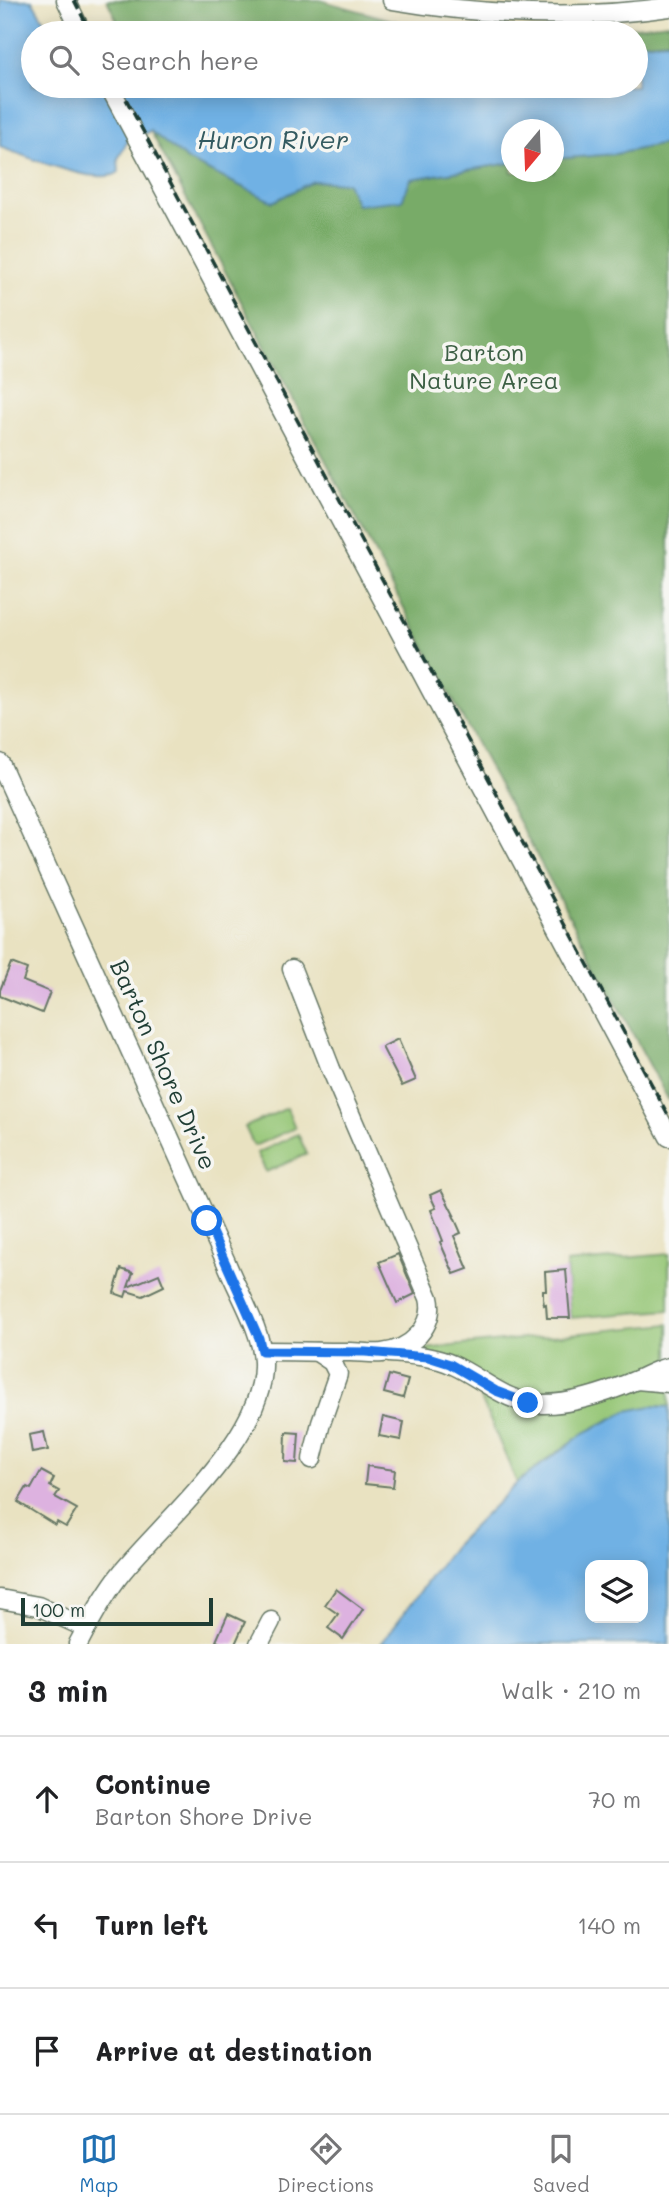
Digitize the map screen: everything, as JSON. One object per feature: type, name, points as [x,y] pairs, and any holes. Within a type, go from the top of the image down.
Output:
[{"type":"street","points":[[66,0],[76,21]]},
{"type":"street","points":[[392,0],[436,7],[568,15],[634,12],[669,7]]},
{"type":"street","points":[[115,98],[669,1137]]},
{"type":"street","name":"Barton Shore Drive","points":[[0,763],[226,1262],[262,1351],[259,1395],[241,1431],[216,1466],[121,1573],[82,1636],[38,1606],[0,1599]]},
{"type":"street","points":[[292,969],[331,1069],[430,1300],[429,1319],[421,1334],[405,1345],[384,1353]]},
{"type":"street","points":[[262,1351],[365,1352],[439,1359],[506,1396],[539,1404],[573,1401],[669,1367]]},
{"type":"street","points":[[317,1352],[332,1362],[338,1374]]},
{"type":"street","points":[[312,1459],[338,1374],[365,1352]]},
{"type":"street","points":[[637,1380],[669,1383]]},
{"type":"street","points":[[258,1644],[271,1621]]},
{"type":"green space","points":[[107,0],[320,0],[395,21],[117,21]]},
{"type":"green space","points":[[669,23],[669,40],[648,42],[648,26]]},
{"type":"green space","name":"Barton Nature Area","points":[[150,130],[189,161],[273,202],[313,181],[347,183],[402,200],[410,179],[501,165],[501,182],[564,182],[564,158],[615,154],[669,143],[669,1101]]},
{"type":"green space","points":[[287,1108],[295,1128],[254,1146],[245,1127]]},
{"type":"green space","points":[[298,1134],[307,1154],[266,1172],[257,1153]]},
{"type":"green space","points":[[669,1254],[669,1310],[570,1318],[566,1263]]},
{"type":"green space","points":[[669,1324],[669,1407],[630,1411],[609,1420],[568,1444],[517,1483],[471,1375],[384,1353]]},
{"type":"water","name":"Huron River","points":[[0,0],[32,0],[44,21],[21,21],[21,98],[648,98],[648,42],[669,41],[669,143],[615,154],[564,158],[564,119],[501,119],[501,165],[411,179],[402,200],[357,205],[347,183],[313,181],[273,202],[189,161],[150,131],[127,142],[118,159],[119,172],[109,176],[79,173],[0,147]]},
{"type":"water","points":[[651,1406],[669,1407],[669,1644],[381,1644],[454,1546],[517,1483],[584,1433],[627,1411]]},
{"type":"building","points":[[11,963],[27,969],[23,981],[50,992],[42,1013],[0,996]]},
{"type":"building","points":[[398,1039],[416,1080],[402,1086],[382,1047]]},
{"type":"building","points":[[441,1190],[461,1233],[454,1236],[468,1269],[454,1274],[440,1242],[443,1241],[431,1210],[436,1208],[430,1195]]},
{"type":"building","points":[[398,1254],[415,1294],[397,1303],[379,1262]]},
{"type":"building","points":[[121,1269],[133,1273],[128,1287],[159,1274],[164,1286],[143,1296],[127,1291],[125,1297],[114,1293]]},
{"type":"building","points":[[566,1270],[570,1318],[547,1318],[543,1298],[543,1290],[546,1290],[545,1272]]},
{"type":"building","points":[[389,1375],[408,1380],[403,1398],[384,1393]]},
{"type":"building","points":[[383,1417],[404,1422],[401,1440],[379,1436]]},
{"type":"building","points":[[44,1432],[48,1450],[32,1453],[29,1435]]},
{"type":"building","points":[[286,1432],[299,1433],[297,1463],[285,1462]]},
{"type":"building","points":[[367,1466],[395,1470],[393,1487],[365,1484]]},
{"type":"building","points":[[41,1471],[54,1478],[50,1486],[59,1491],[55,1497],[77,1509],[66,1527],[57,1522],[55,1525],[18,1502],[27,1487],[31,1489]]},
{"type":"building","points":[[336,1589],[363,1609],[343,1639],[328,1628],[338,1614],[325,1605]]},
{"type":"building","points":[[228,1614],[245,1622],[235,1644],[216,1641]]},
{"type":"railway","points":[[74,0],[85,21]]},
{"type":"railway","points":[[125,98],[669,1117]]},
{"type":"route","points":[[207,1221],[259,1338],[262,1351],[365,1352],[439,1359],[471,1374],[496,1391],[528,1403]]}]
